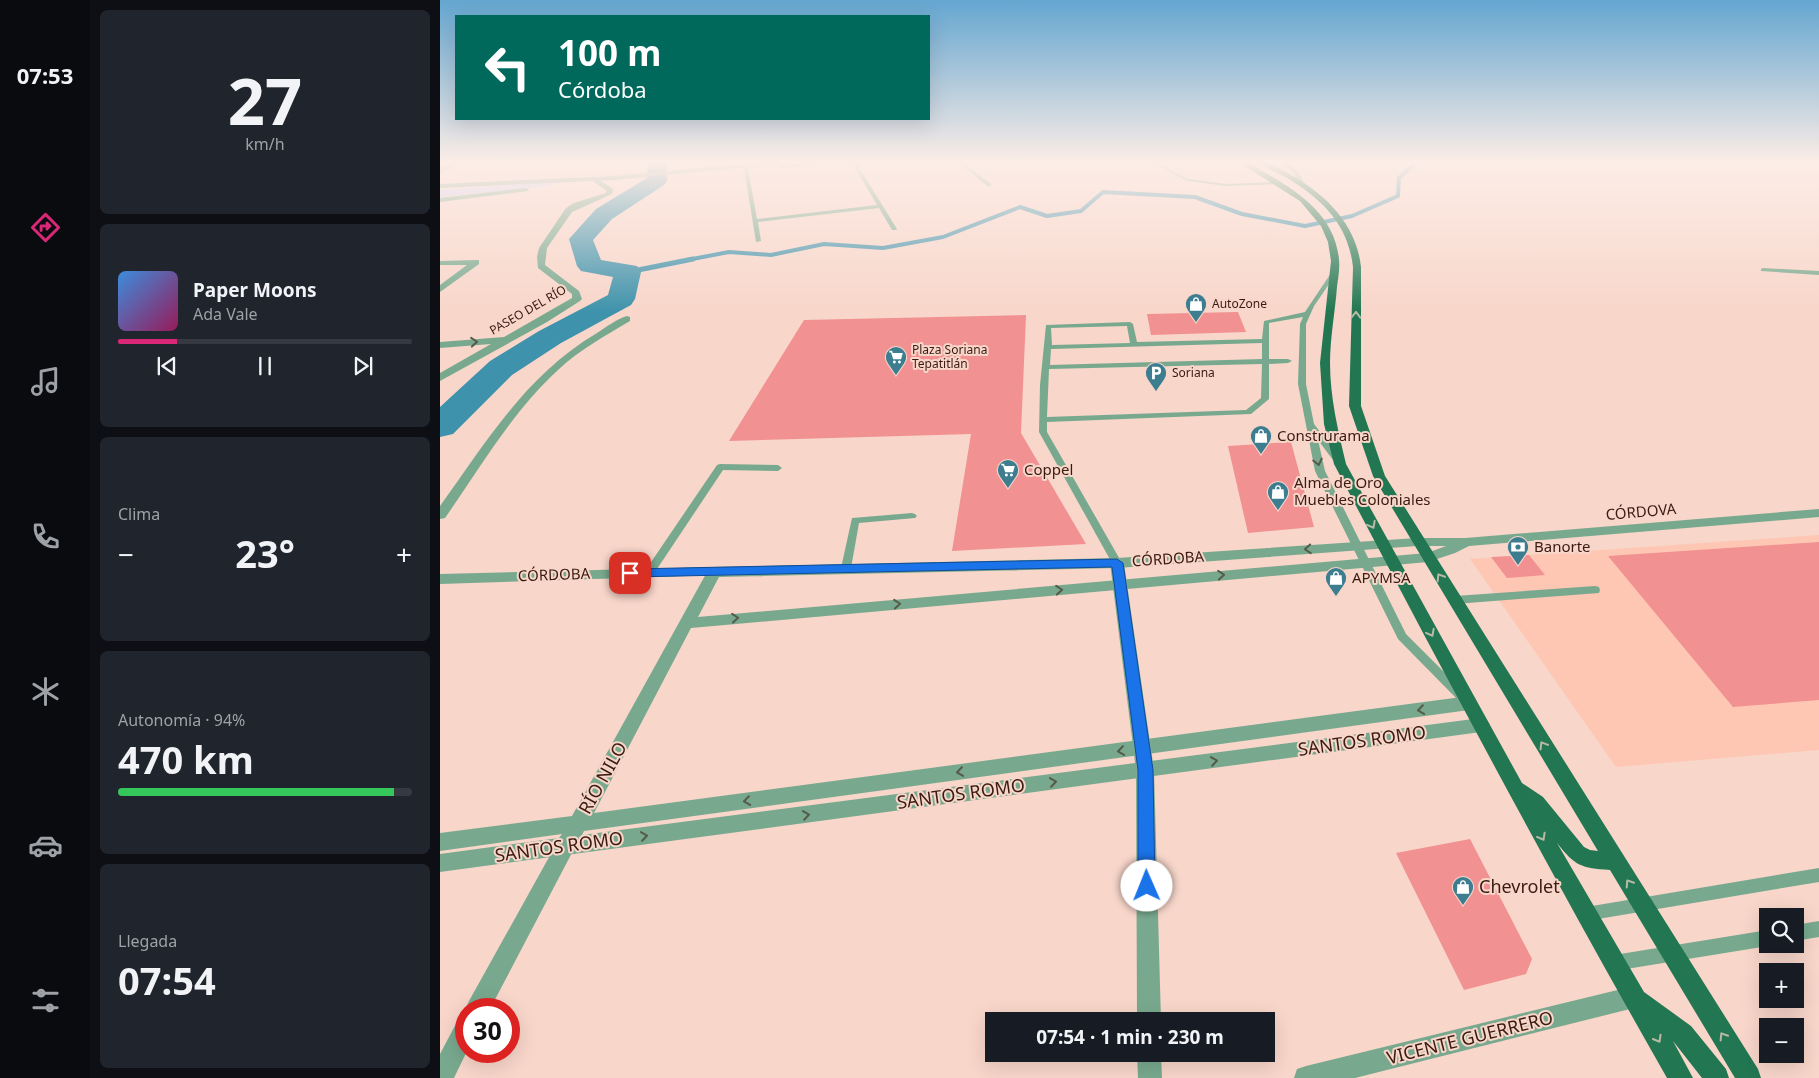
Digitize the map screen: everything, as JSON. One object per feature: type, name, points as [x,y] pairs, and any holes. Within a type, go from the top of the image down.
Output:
[{"type":"main road","points":[[1314,211],[1354,245],[1357,267],[1355,406],[1379,476],[1749,1078]]},
{"type":"main road","points":[[1332,211],[1337,231],[1334,245],[1325,363],[1330,424],[1340,464],[1585,914],[1681,1078]]},
{"type":"main road","points":[[1514,785],[1536,803],[1577,853],[1588,860],[1614,861]]},
{"type":"main road","points":[[1634,997],[1683,1034],[1717,1078]]},
{"type":"street","name":"PASEO DEL RÍO","points":[[440,378],[458,365],[576,299],[576,293],[541,266],[540,257],[543,248],[568,211]]},
{"type":"street","points":[[440,263],[476,262],[440,289]]},
{"type":"street","points":[[440,516],[529,394],[554,368],[576,350],[627,319]]},
{"type":"street","points":[[440,345],[507,339]]},
{"type":"street","name":"CÓRDOVA","points":[[1387,552],[1418,542],[1465,542],[1819,514]]},
{"type":"street","name":"CÓRDOVA","points":[[1428,557],[1450,550],[1465,542]]},
{"type":"street","name":"CÓRDOBA","points":[[440,579],[649,572],[1117,563],[1357,546],[1428,557]]},
{"type":"street","name":"CÓRDOBA","points":[[687,623],[1365,562],[1387,552]]},
{"type":"street","points":[[1117,563],[1145,770],[1149,1012]]},
{"type":"street","name":"RÍO NILO","points":[[483,998],[714,572]]},
{"type":"street","name":"SANTOS ROMO","points":[[440,842],[1469,703]]},
{"type":"street","name":"SANTOS ROMO","points":[[440,863],[1481,725]]},
{"type":"street","name":"VICENTE GUERRERO","points":[[1306,1078],[1634,997]]},
{"type":"street","points":[[442,1069],[455,1047]]},
{"type":"street","points":[[1149,1062],[1150,1078]]},
{"type":"lane","points":[[753,211],[758,241]]},
{"type":"lane","points":[[754,221],[835,211]]},
{"type":"lane","points":[[883,211],[894,229]]},
{"type":"lane","points":[[1763,270],[1819,273]]},
{"type":"lane","points":[[1333,274],[1307,314],[1303,324],[1302,384],[1320,470],[1402,636],[1469,703]]},
{"type":"lane","points":[[1044,420],[1248,412],[1265,399],[1266,322],[1307,314]]},
{"type":"lane","points":[[1117,563],[1043,432],[1048,326],[1130,324],[1134,345]]},
{"type":"lane","points":[[1048,347],[1266,341]]},
{"type":"lane","points":[[1046,367],[1288,361]]},
{"type":"lane","points":[[1309,422],[1340,464]]},
{"type":"lane","points":[[649,572],[720,467],[778,468]]},
{"type":"lane","points":[[846,568],[855,520],[912,516]]},
{"type":"lane","points":[[1455,600],[1595,590]]},
{"type":"lane","points":[[1585,914],[1819,875]]},
{"type":"lane","points":[[1804,932],[1819,929]]},
{"type":"lane","points":[[1614,963],[1671,952],[1759,939]]},
{"type":"shaded area","points":[[1819,535],[1819,750],[1616,767],[1470,559]]},
{"type":"building","name":"AutoZone","points":[[1238,312],[1246,332],[1151,335],[1147,314]]},
{"type":"building","name":"Plaza Soriana Tepatitlán","points":[[1026,315],[1021,433],[1086,544],[952,551],[971,434],[729,441],[804,320]]},
{"type":"building","points":[[1291,442],[1314,527],[1248,533],[1228,446]]},
{"type":"building","points":[[1819,542],[1819,700],[1733,707],[1608,556]]},
{"type":"building","name":"Banorte","points":[[1529,555],[1545,575],[1507,578],[1491,557]]},
{"type":"building","name":"Chevrolet","points":[[1470,839],[1532,959],[1526,974],[1464,990],[1396,853]]},
{"type":"waterway","points":[[440,426],[501,368],[550,337],[621,299],[628,272],[590,266],[581,239],[608,211]]},
{"type":"waterway","points":[[687,260],[729,252],[771,255],[824,244],[883,248],[943,237],[1009,211]]},
{"type":"waterway","points":[[1033,211],[1047,216],[1079,211]]},
{"type":"waterway","points":[[1235,211],[1305,226],[1352,216],[1363,211]]},
{"type":"waterway","points":[[628,272],[693,259]]},
{"type":"place","name":"AutoZone","points":[[1196,323]]},
{"type":"place","name":"Plaza Soriana Tepatitlán","points":[[896,376]]},
{"type":"place","name":"Soriana","points":[[1156,392]]},
{"type":"place","name":"Construrama","points":[[1261,455]]},
{"type":"place","name":"Coppel","points":[[1008,489]]},
{"type":"place","name":"Alma de Oro Muebles Coloniales","points":[[1278,511]]},
{"type":"place","name":"Banorte","points":[[1518,566]]},
{"type":"place","name":"APYMSA","points":[[1336,597]]},
{"type":"place","name":"Chevrolet","points":[[1463,906]]},
{"type":"route","points":[[630,573],[1117,563],[1145,770],[1147,886]]}]
